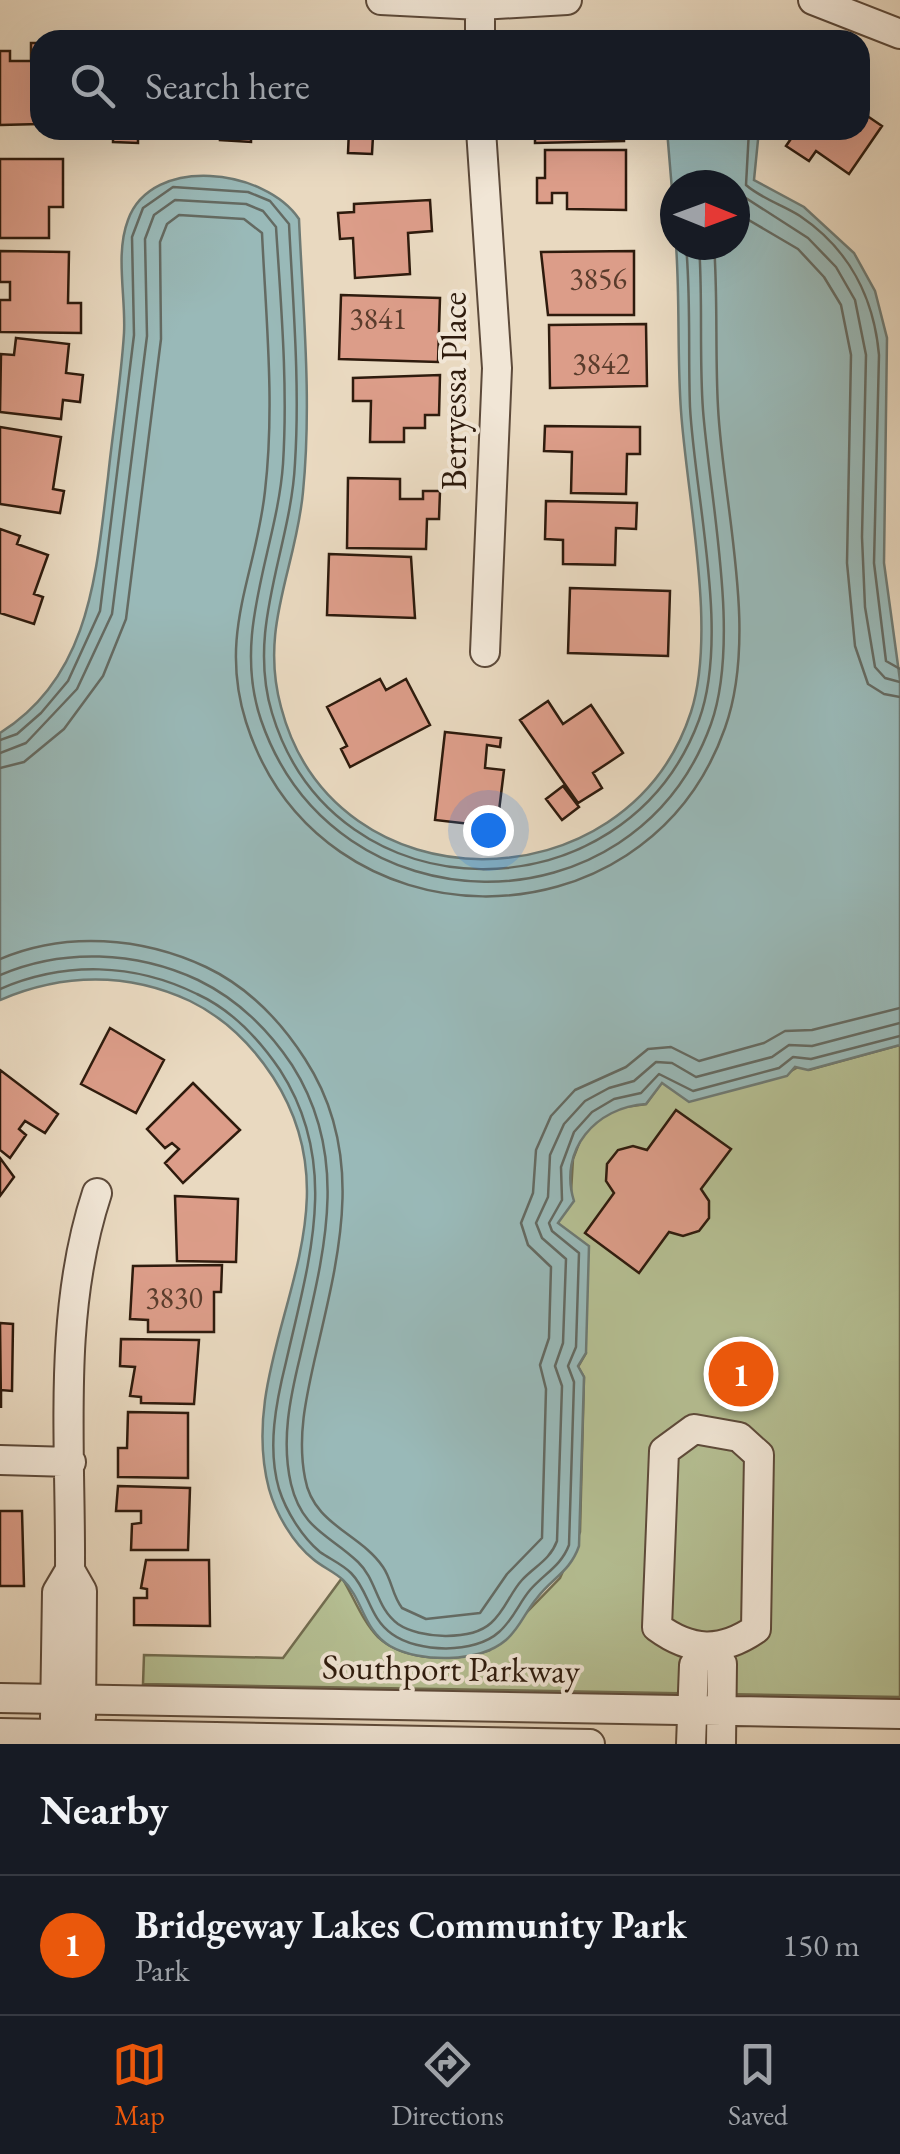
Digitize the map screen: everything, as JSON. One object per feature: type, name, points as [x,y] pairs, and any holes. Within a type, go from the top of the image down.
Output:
[{"type":"street","points":[[380,0],[480,6],[567,0]]},
{"type":"street","points":[[813,0],[900,34]]},
{"type":"street","points":[[480,6],[480,30]]},
{"type":"street","name":"Berryessa Place","points":[[482,140],[496,368],[485,652]]},
{"type":"street","points":[[67,1734],[82,1590],[70,1570],[70,1304],[80,1244],[97,1193]]},
{"type":"street","points":[[691,1744],[694,1665],[707,1649],[736,1643],[756,1629],[759,1455],[739,1437],[694,1429],[664,1451],[657,1627],[678,1643],[707,1649],[722,1664],[721,1744]]},
{"type":"street","points":[[0,1460],[70,1462]]},
{"type":"street","name":"Southport Parkway","points":[[0,1698],[900,1714]]},
{"type":"street","name":"Southport Parkway","points":[[0,1734],[590,1744]]},
{"type":"green space","points":[[900,1045],[900,1697],[143,1684],[144,1655],[283,1658],[342,1578],[367,1623],[389,1645],[417,1655],[447,1658],[490,1650],[560,1578],[580,1532],[584,1377],[578,1367],[586,1353],[558,1223],[571,1192],[573,1159],[581,1138],[597,1120],[618,1108],[646,1104],[662,1082],[789,1072],[800,1066],[809,1070]]},
{"type":"water","points":[[668,140],[758,140],[754,180],[804,207],[854,253],[875,291],[887,338],[884,563],[900,680],[900,1045],[808,1070],[795,1067],[787,1076],[689,1102],[662,1083],[646,1104],[611,1113],[585,1134],[571,1165],[574,1201],[558,1223],[589,1246],[586,1353],[578,1366],[584,1377],[579,1546],[571,1562],[533,1603],[515,1630],[494,1648],[449,1658],[402,1652],[374,1632],[340,1577],[313,1559],[292,1536],[269,1489],[262,1437],[267,1386],[303,1234],[307,1183],[298,1131],[273,1077],[247,1043],[190,1001],[143,985],[95,980],[48,985],[0,1000],[0,733],[30,710],[54,682],[84,620],[99,549],[121,369],[124,233],[141,199],[160,185],[184,177],[237,180],[283,202],[299,219],[306,458],[299,520],[276,624],[275,678],[281,707],[311,774],[358,821],[417,849],[482,859],[547,850],[607,822],[657,776],[691,712],[701,643],[698,564],[681,411],[676,260],[750,260],[750,170],[670,170]]},
{"type":"building","points":[[0,51],[10,51],[10,61],[30,61],[30,124],[0,125]]},
{"type":"building","points":[[870,118],[882,126],[849,174],[816,151],[809,161],[786,146],[790,140],[870,140]]},
{"type":"building","points":[[349,140],[373,140],[372,154],[348,153]]},
{"type":"building","points":[[535,140],[624,140],[624,141]]},
{"type":"building","points":[[545,150],[626,150],[626,210],[567,209],[567,193],[552,193],[552,203],[537,203],[537,178],[545,178]]},
{"type":"building","points":[[0,159],[63,159],[63,207],[49,207],[49,238],[0,238]]},
{"type":"building","points":[[430,200],[432,231],[408,233],[410,274],[355,278],[353,238],[340,239],[338,213],[354,212],[354,204]]},
{"type":"building","points":[[0,251],[69,252],[68,303],[81,303],[81,333],[0,332],[0,300],[10,300],[10,282],[0,282]]},
{"type":"building","points":[[634,251],[634,315],[548,315],[541,252]]},
{"type":"building","points":[[341,295],[440,298],[438,362],[339,359]]},
{"type":"building","points":[[646,324],[647,386],[550,388],[549,325]]},
{"type":"building","points":[[16,338],[69,344],[66,373],[83,375],[80,402],[63,400],[61,419],[0,412],[1,354],[14,355]]},
{"type":"building","points":[[440,375],[439,415],[425,415],[425,428],[404,428],[404,442],[370,442],[371,401],[353,401],[353,378]]},
{"type":"building","points":[[545,426],[640,427],[640,454],[627,454],[626,494],[571,493],[572,452],[544,451]]},
{"type":"building","points":[[0,427],[61,437],[53,489],[64,491],[60,513],[0,504]]},
{"type":"building","points":[[348,478],[400,479],[400,499],[423,499],[423,491],[440,491],[439,519],[427,519],[426,549],[347,548]]},
{"type":"building","points":[[546,501],[637,503],[636,529],[616,528],[615,565],[563,564],[563,540],[545,539]]},
{"type":"building","points":[[0,529],[20,536],[17,544],[48,555],[34,594],[43,597],[34,624],[0,613]]},
{"type":"building","points":[[329,554],[411,557],[415,618],[327,615]]},
{"type":"building","points":[[570,588],[670,591],[668,656],[568,653]]},
{"type":"building","points":[[380,679],[386,690],[406,679],[430,725],[350,767],[341,749],[347,746],[327,707]]},
{"type":"building","points":[[548,701],[563,724],[591,705],[623,753],[593,773],[602,788],[578,803],[520,720]]},
{"type":"building","points":[[445,732],[501,738],[500,747],[487,745],[485,768],[504,770],[497,827],[435,820]]},
{"type":"building","points":[[563,786],[579,807],[562,820],[546,799]]},
{"type":"building","points":[[110,1028],[164,1060],[136,1113],[81,1084]]},
{"type":"building","points":[[0,1070],[58,1114],[45,1133],[25,1121],[19,1129],[26,1135],[10,1158],[0,1150]]},
{"type":"building","points":[[193,1083],[240,1130],[183,1183],[165,1163],[179,1149],[172,1143],[165,1148],[147,1129]]},
{"type":"building","points":[[676,1110],[731,1149],[701,1189],[709,1201],[709,1218],[699,1231],[683,1236],[669,1232],[639,1273],[585,1233],[614,1193],[606,1181],[607,1164],[618,1150],[633,1146],[647,1150]]},
{"type":"building","points":[[0,1158],[14,1177],[0,1196]]},
{"type":"building","points":[[175,1196],[238,1199],[236,1262],[177,1261]]},
{"type":"building","points":[[222,1265],[221,1292],[214,1292],[214,1332],[148,1332],[148,1320],[130,1319],[133,1266]]},
{"type":"building","points":[[0,1323],[13,1324],[12,1391],[1,1390],[1,1408]]},
{"type":"building","points":[[121,1339],[199,1340],[194,1404],[141,1403],[141,1397],[130,1396],[135,1367],[120,1366]]},
{"type":"building","points":[[128,1412],[188,1413],[188,1478],[118,1477],[118,1448],[127,1448]]},
{"type":"building","points":[[118,1486],[190,1488],[188,1550],[131,1550],[132,1524],[141,1523],[141,1511],[116,1511]]},
{"type":"building","points":[[0,1511],[22,1511],[24,1586],[0,1586]]},
{"type":"building","points":[[146,1560],[209,1560],[210,1626],[134,1625],[134,1598],[147,1598],[147,1589],[141,1588]]},
{"type":"place","name":"Bridgeway Lakes Community Park","points":[[741,1374]]}]
